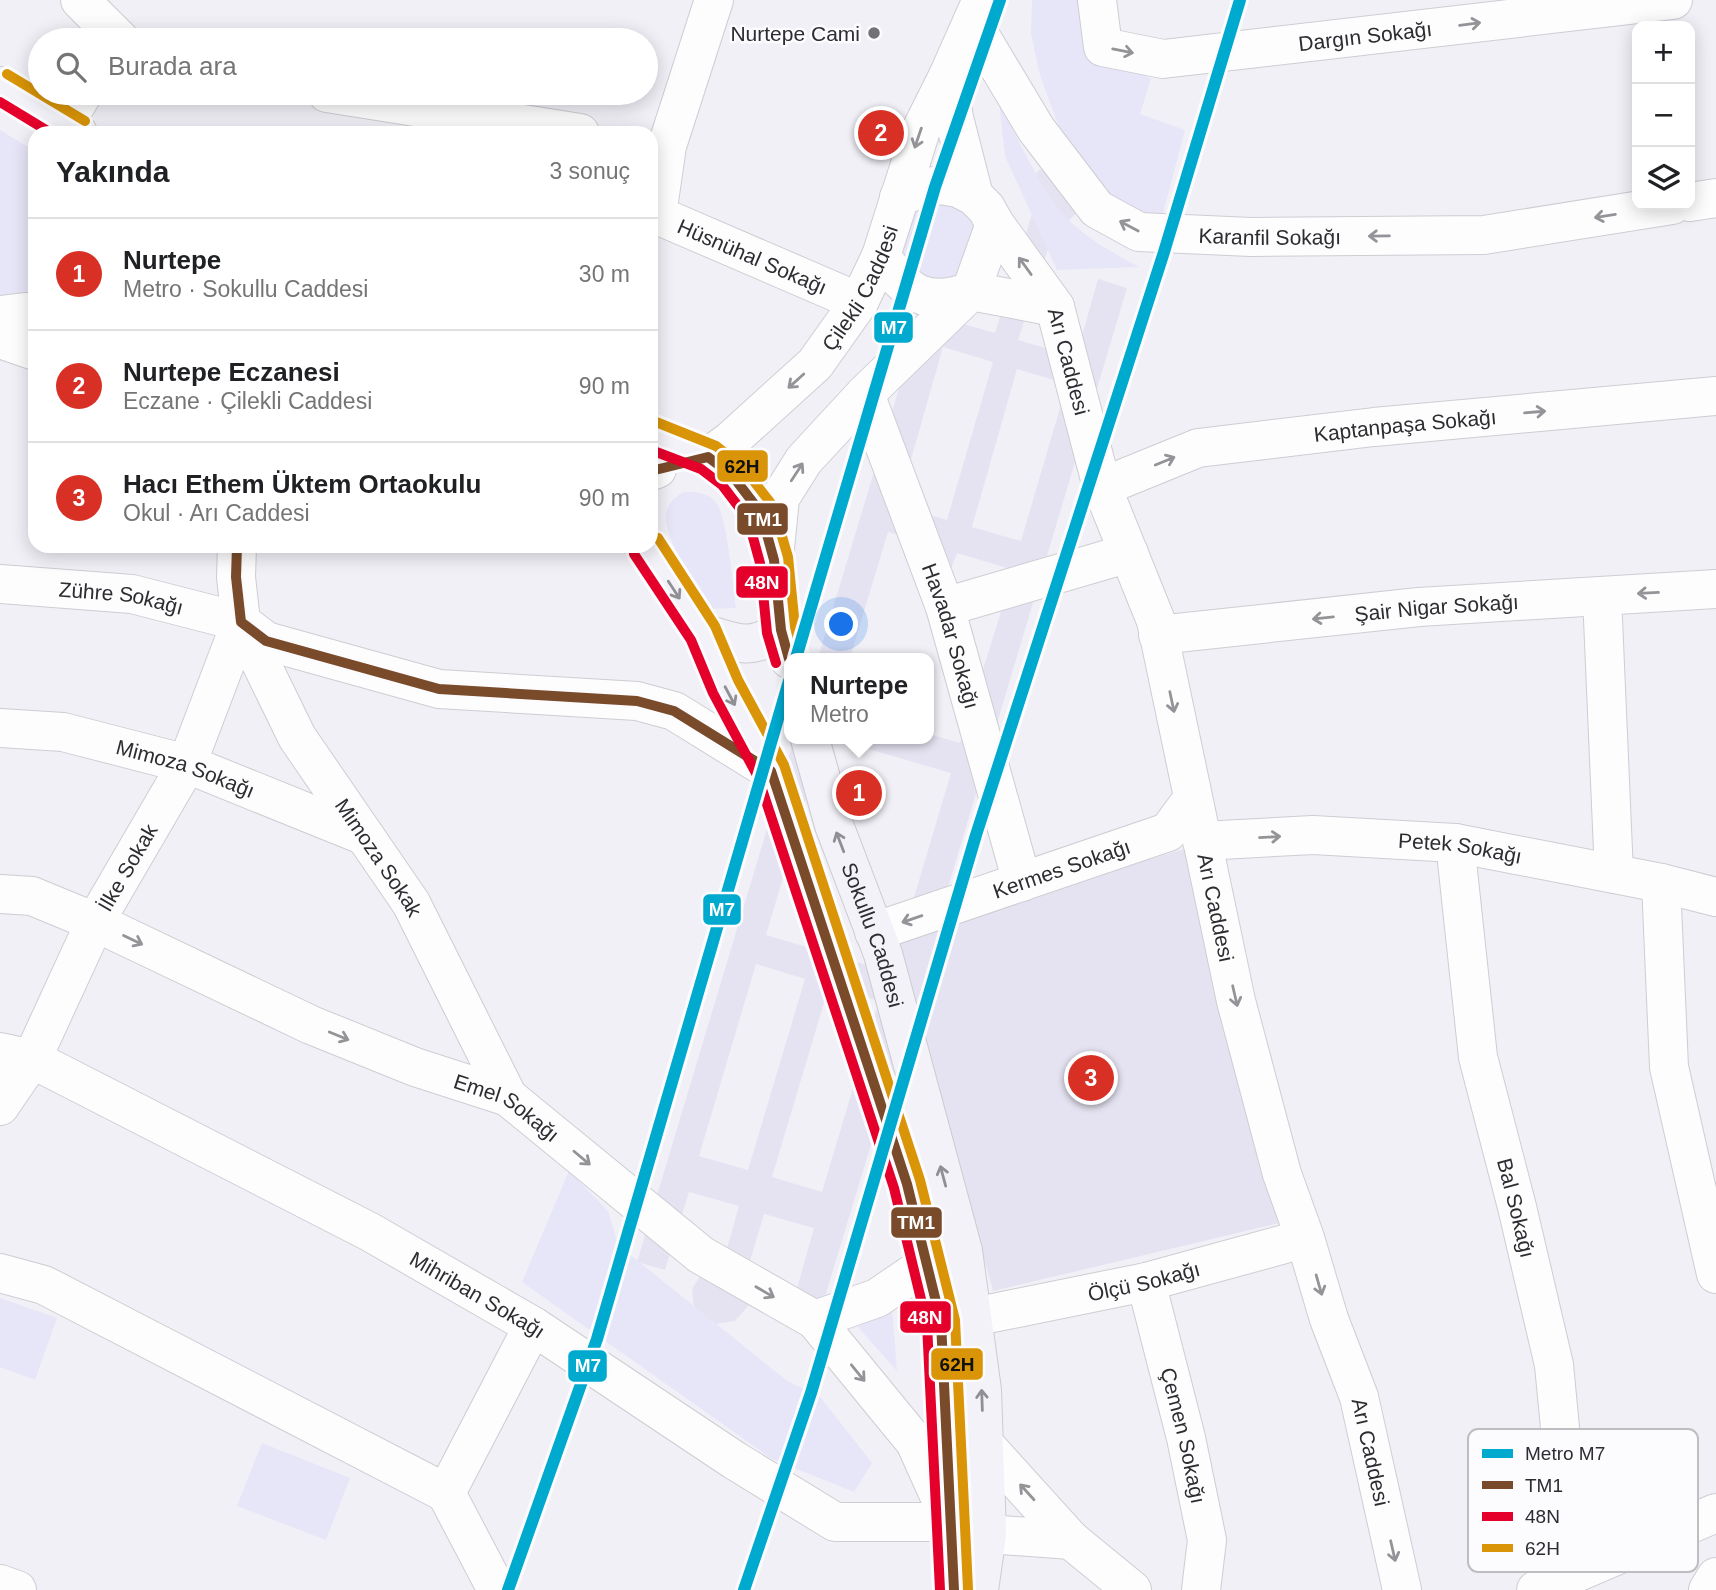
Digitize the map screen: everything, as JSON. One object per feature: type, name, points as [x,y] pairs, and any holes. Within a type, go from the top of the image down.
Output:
[{"type":"main road","points":[[0,86],[28,103]]},
{"type":"main road","points":[[31,105],[66,126]]},
{"type":"main road","points":[[658,458],[708,457],[732,475],[761,513],[774,559],[785,645],[768,639],[742,645],[703,633]]},
{"type":"main road","name":"Sokullu Caddesi","points":[[651,553],[703,633],[725,686],[771,771],[906,1184],[941,1321],[954,1590]]},
{"type":"main road","name":"Sokullu Caddesi","points":[[811,744],[834,825],[883,954],[963,1251],[982,1390],[987,1534],[979,1590]]},
{"type":"street","points":[[80,0],[107,28]]},
{"type":"street","name":"Hüsnühal Sokağı","points":[[658,180],[659,145],[714,0]]},
{"type":"street","name":"Dargın Sokağı","points":[[1097,0],[1103,47],[1163,59],[1673,0]]},
{"type":"street","name":"Çilekli Caddesi","points":[[708,457],[730,441],[815,364],[859,302],[881,256],[920,130],[977,11]]},
{"type":"street","name":"Karanfil Sokağı","points":[[977,11],[1035,129],[1097,209],[1139,232],[1251,237],[1484,235],[1641,210]]},
{"type":"street","points":[[774,559],[780,498],[804,460],[865,394],[971,291],[984,210],[954,118],[948,76]]},
{"type":"street","points":[[72,126],[79,105]]},
{"type":"street","points":[[403,105],[536,126]]},
{"type":"street","points":[[899,197],[940,185],[958,188],[984,210],[1055,307]]},
{"type":"street","points":[[1695,201],[1716,198]]},
{"type":"street","name":"Hüsnühal Sokağı","points":[[658,215],[859,302]]},
{"type":"street","points":[[881,256],[898,281],[914,293],[933,299],[952,298],[971,291]]},
{"type":"street","name":"Arı Caddesi","points":[[971,291],[1055,307],[1102,487],[1156,621],[1236,1001],[1282,1174],[1305,1238],[1329,1319],[1359,1397],[1402,1590]]},
{"type":"street","points":[[0,315],[28,312]]},
{"type":"street","points":[[0,339],[28,349]]},
{"type":"street","name":"Havadar Sokağı","points":[[865,394],[945,607],[1022,882]]},
{"type":"street","name":"Kaptanpaşa Sokağı","points":[[1102,487],[1198,447],[1374,427],[1716,396]]},
{"type":"street","points":[[237,553],[236,577],[241,622],[266,641],[439,689],[637,701],[674,711],[771,771]]},
{"type":"street","points":[[945,607],[1129,553]]},
{"type":"street","name":"Zühre Sokağı","points":[[0,584],[132,594],[241,622]]},
{"type":"street","name":"Şair Nigar Sokağı","points":[[1158,635],[1419,607],[1716,589]]},
{"type":"street","points":[[1602,596],[1614,874]]},
{"type":"street","name":"İlke Sokak","points":[[0,1106],[16,1055],[187,764],[241,622]]},
{"type":"street","name":"Mimoza Sokak","points":[[241,622],[297,737],[411,903],[508,1097]]},
{"type":"street","name":"Mimoza Sokağı","points":[[0,728],[63,732],[187,764],[365,836]]},
{"type":"street","name":"Kermes Sokağı","points":[[874,932],[1168,832],[1193,798]]},
{"type":"street","name":"Petek Sokağı","points":[[1202,841],[1313,835],[1455,843],[1661,883],[1716,897]]},
{"type":"street","name":"Bal Sokağı","points":[[1455,843],[1478,1057],[1554,1365],[1560,1429]]},
{"type":"street","points":[[1661,883],[1669,1067],[1716,1274]]},
{"type":"street","name":"Emel Sokağı","points":[[0,894],[32,896],[95,922],[311,1025],[415,1067],[508,1097],[701,1255],[815,1320]]},
{"type":"street","name":"Mihriban Sokağı","points":[[16,1055],[370,1232],[533,1326],[734,1460],[835,1522],[951,1522]]},
{"type":"street","points":[[951,1522],[915,1442],[815,1320],[877,1298],[927,1264],[957,1226]]},
{"type":"street","name":"Ölçü Sokağı","points":[[993,1313],[1146,1282],[1292,1242]]},
{"type":"street","points":[[0,1273],[44,1284],[446,1493],[497,1590]]},
{"type":"street","name":"Çemen Sokağı","points":[[1146,1282],[1186,1438],[1207,1541],[1201,1590]]},
{"type":"street","points":[[446,1493],[533,1326]]},
{"type":"street","points":[[984,1444],[1071,1540],[1132,1590]]},
{"type":"street","points":[[1698,1521],[1716,1513]]},
{"type":"street","points":[[987,1534],[1071,1540]]},
{"type":"street","points":[[1536,1590],[1574,1573]]},
{"type":"street","points":[[1708,1590],[1716,1577]]},
{"type":"street","points":[[0,1584],[17,1590]]},
{"type":"shaded area","points":[[1032,0],[1087,0],[1086,45],[1151,79],[1140,114],[1185,130],[1162,217],[1134,215],[1089,179],[1062,135],[1040,75],[1031,34]]},
{"type":"shaded area","points":[[999,102],[1042,184],[1063,214],[1090,238],[1139,267],[1057,270],[1005,156]]},
{"type":"shaded area","points":[[0,130],[28,147],[28,307],[0,300]]},
{"type":"shaded area","points":[[1049,167],[1081,209],[1067,222],[1056,225],[1018,340],[1076,357],[1098,279],[1127,288],[938,921],[1188,848],[1284,1222],[993,1291],[914,1003],[820,1313],[793,1303],[814,1228],[764,1214],[745,1278],[750,1296],[748,1306],[735,1321],[716,1324],[707,1321],[694,1307],[692,1289],[702,1273],[722,1266],[739,1206],[689,1192],[665,1270],[637,1262],[792,744],[823,744],[766,935],[891,972],[895,934],[904,931],[951,773],[851,744],[934,744],[934,735],[960,743],[1014,570],[957,553],[950,571],[931,545],[888,532],[852,653],[820,653],[944,239],[950,320],[995,333],[1032,214],[1032,178],[1039,170]],"holes":[[[943,347],[993,362],[947,520],[898,505]],[[1017,369],[1067,384],[1021,541],[972,527]],[[756,964],[805,979],[748,1170],[699,1156]],[[829,986],[879,1001],[822,1192],[772,1177]]]},
{"type":"shaded area","points":[[934,202],[959,206],[977,224],[956,279],[929,280],[908,264],[902,252],[911,214]]},
{"type":"shaded area","points":[[683,492],[706,495],[714,500],[721,512],[736,608],[710,609],[676,551],[667,527],[666,514],[671,503]]},
{"type":"shaded area","points":[[569,1171],[608,1211],[618,1245],[786,1380],[821,1398],[872,1463],[854,1492],[772,1459],[522,1282]]},
{"type":"shaded area","points":[[0,1298],[57,1318],[35,1380],[0,1367]]},
{"type":"shaded area","points":[[892,1307],[897,1371],[858,1327]]},
{"type":"shaded area","points":[[262,1443],[350,1478],[326,1540],[237,1506]]},
{"type":"metro line","name":"M7","points":[[797,653],[935,187],[1000,0]]},
{"type":"metro line","name":"M7","points":[[744,1590],[811,1393],[976,835],[1164,252],[1240,0]]},
{"type":"metro line","name":"M7","points":[[508,1590],[597,1339],[784,698]]},
{"type":"transit line","name":"62H","points":[[7,74],[28,87]]},
{"type":"transit line","name":"48N","points":[[0,102],[39,126]]},
{"type":"transit line","name":"62H","points":[[58,105],[85,121]]},
{"type":"transit line","name":"62H","points":[[658,423],[716,446],[742,466],[773,506],[788,557],[795,627],[802,653]]},
{"type":"transit line","name":"48N","points":[[658,453],[701,469],[722,485],[748,519],[760,563],[767,633],[776,663]]},
{"type":"transit line","name":"TM1","points":[[658,469],[708,457],[732,475],[761,513],[774,560],[781,630],[787,653]]},
{"type":"transit line","name":"62H","points":[[658,538],[715,626],[738,680],[784,765],[920,1180],[955,1320],[968,1589]]},
{"type":"transit line","name":"TM1","points":[[237,553],[236,577],[241,622],[266,641],[439,689],[637,701],[674,711],[771,771],[907,1184],[941,1322],[954,1590]]},
{"type":"transit line","name":"48N","points":[[634,554],[691,640],[713,693],[758,777],[894,1188],[927,1324],[940,1590]]},
{"type":"place","name":"Nurtepe Cami","points":[[874,33]]},
{"type":"place","name":"Nurtepe Eczanesi","points":[[881,133]]},
{"type":"place","name":"Nurtepe","points":[[859,793]]},
{"type":"place","name":"Hacı Ethem Üktem Ortaokulu","points":[[1091,1078]]}]
